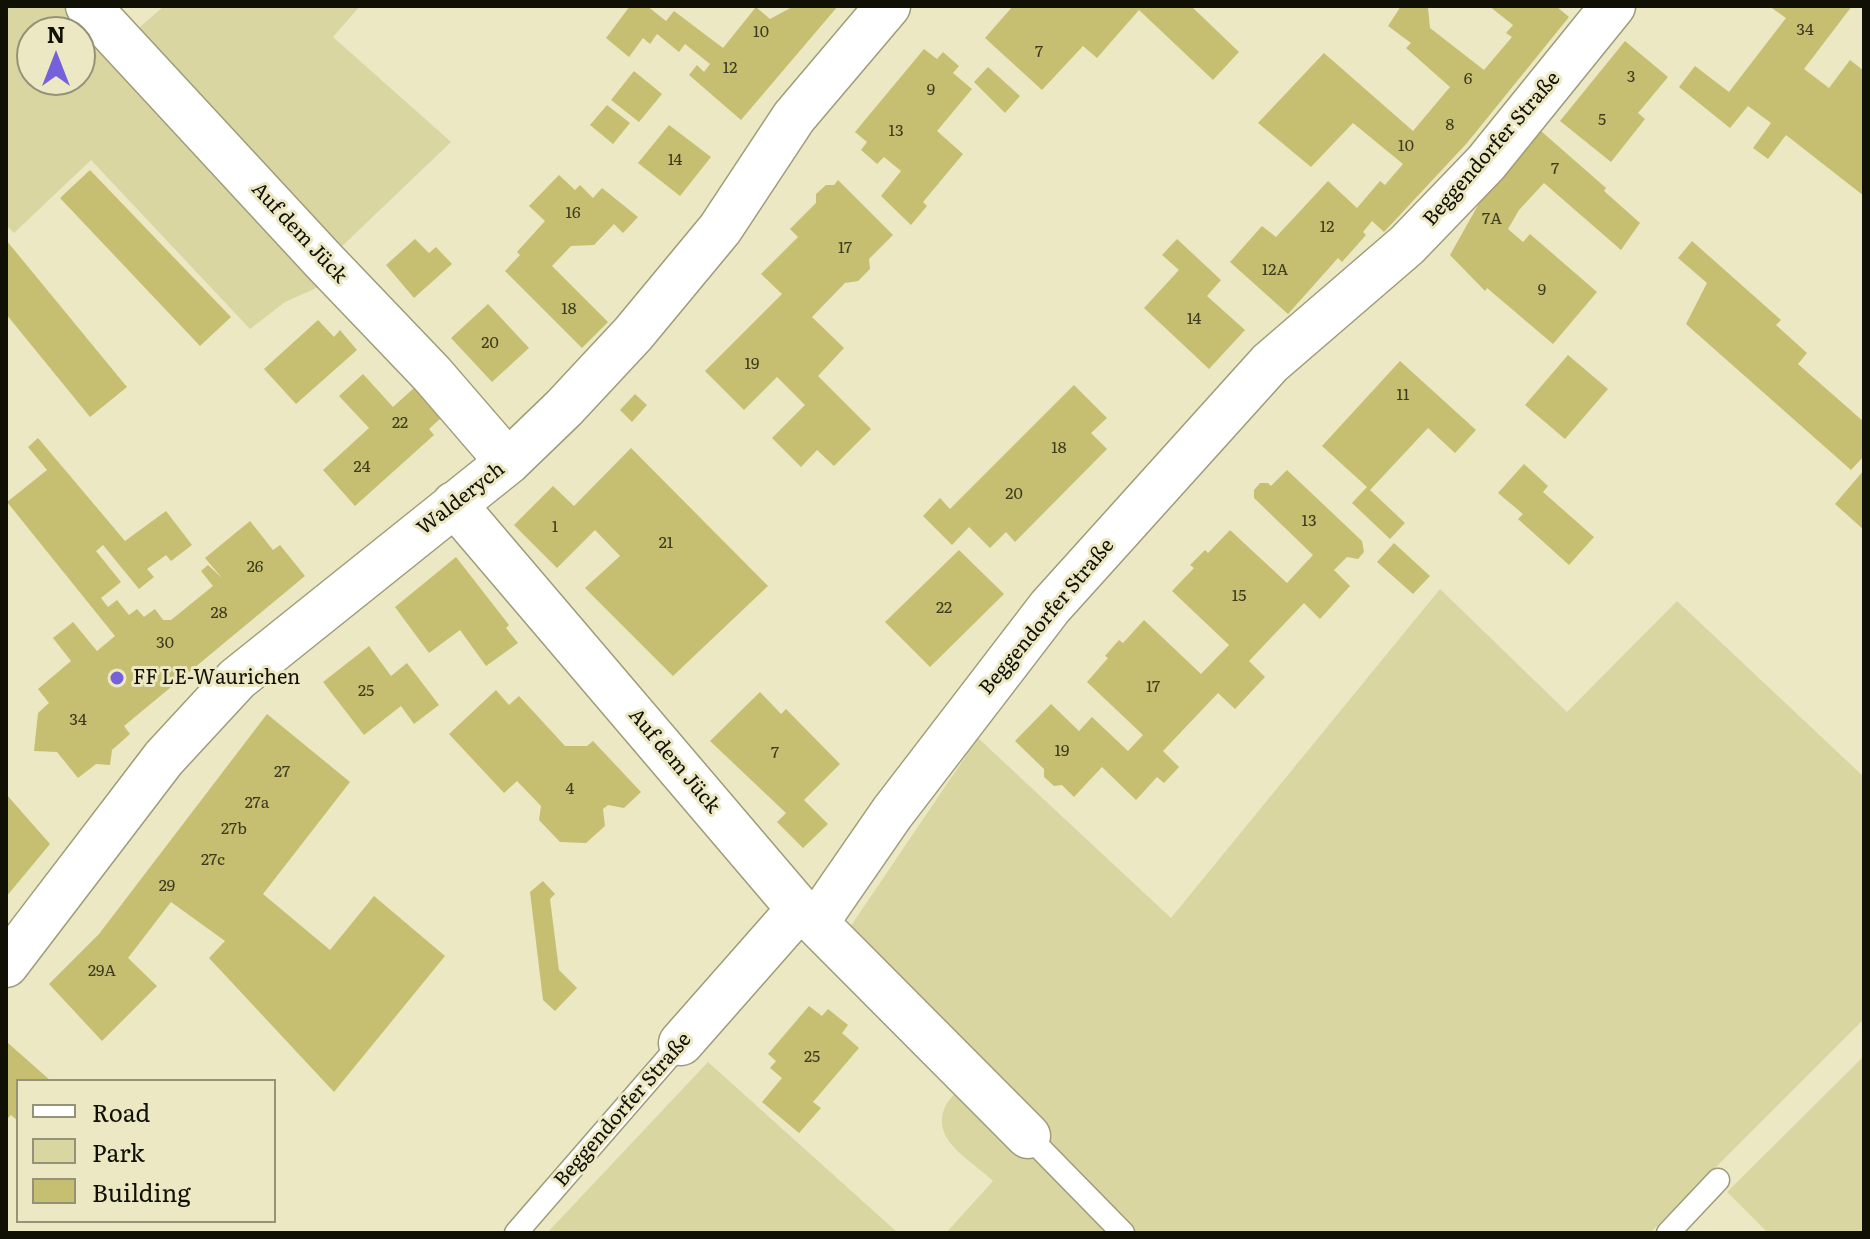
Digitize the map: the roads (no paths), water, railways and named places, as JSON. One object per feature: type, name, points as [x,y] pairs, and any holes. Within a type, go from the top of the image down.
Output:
[{"type":"street","name":"Auf dem Jück","points":[[88,6],[432,374],[508,462]]},
{"type":"street","name":"Walderych","points":[[6,965],[164,758],[237,679],[508,462],[633,334],[720,229],[794,117],[888,6]]},
{"type":"street","name":"Beggendorfer Straße","points":[[681,1043],[807,916],[892,813],[1050,607],[1270,363],[1407,245],[1486,163],[1613,6]]},
{"type":"street","name":"Auf dem Jück","points":[[454,504],[807,916],[1028,1136]]},
{"type":"lane","name":"Beggendorfer Straße","points":[[516,1233],[681,1043]]},
{"type":"lane","name":"Auf dem Jück","points":[[1028,1136],[1123,1233]]},
{"type":"lane","points":[[1668,1233],[1718,1180]]},
{"type":"place","name":"FF LE-Waurichen","points":[[117,678]]}]
